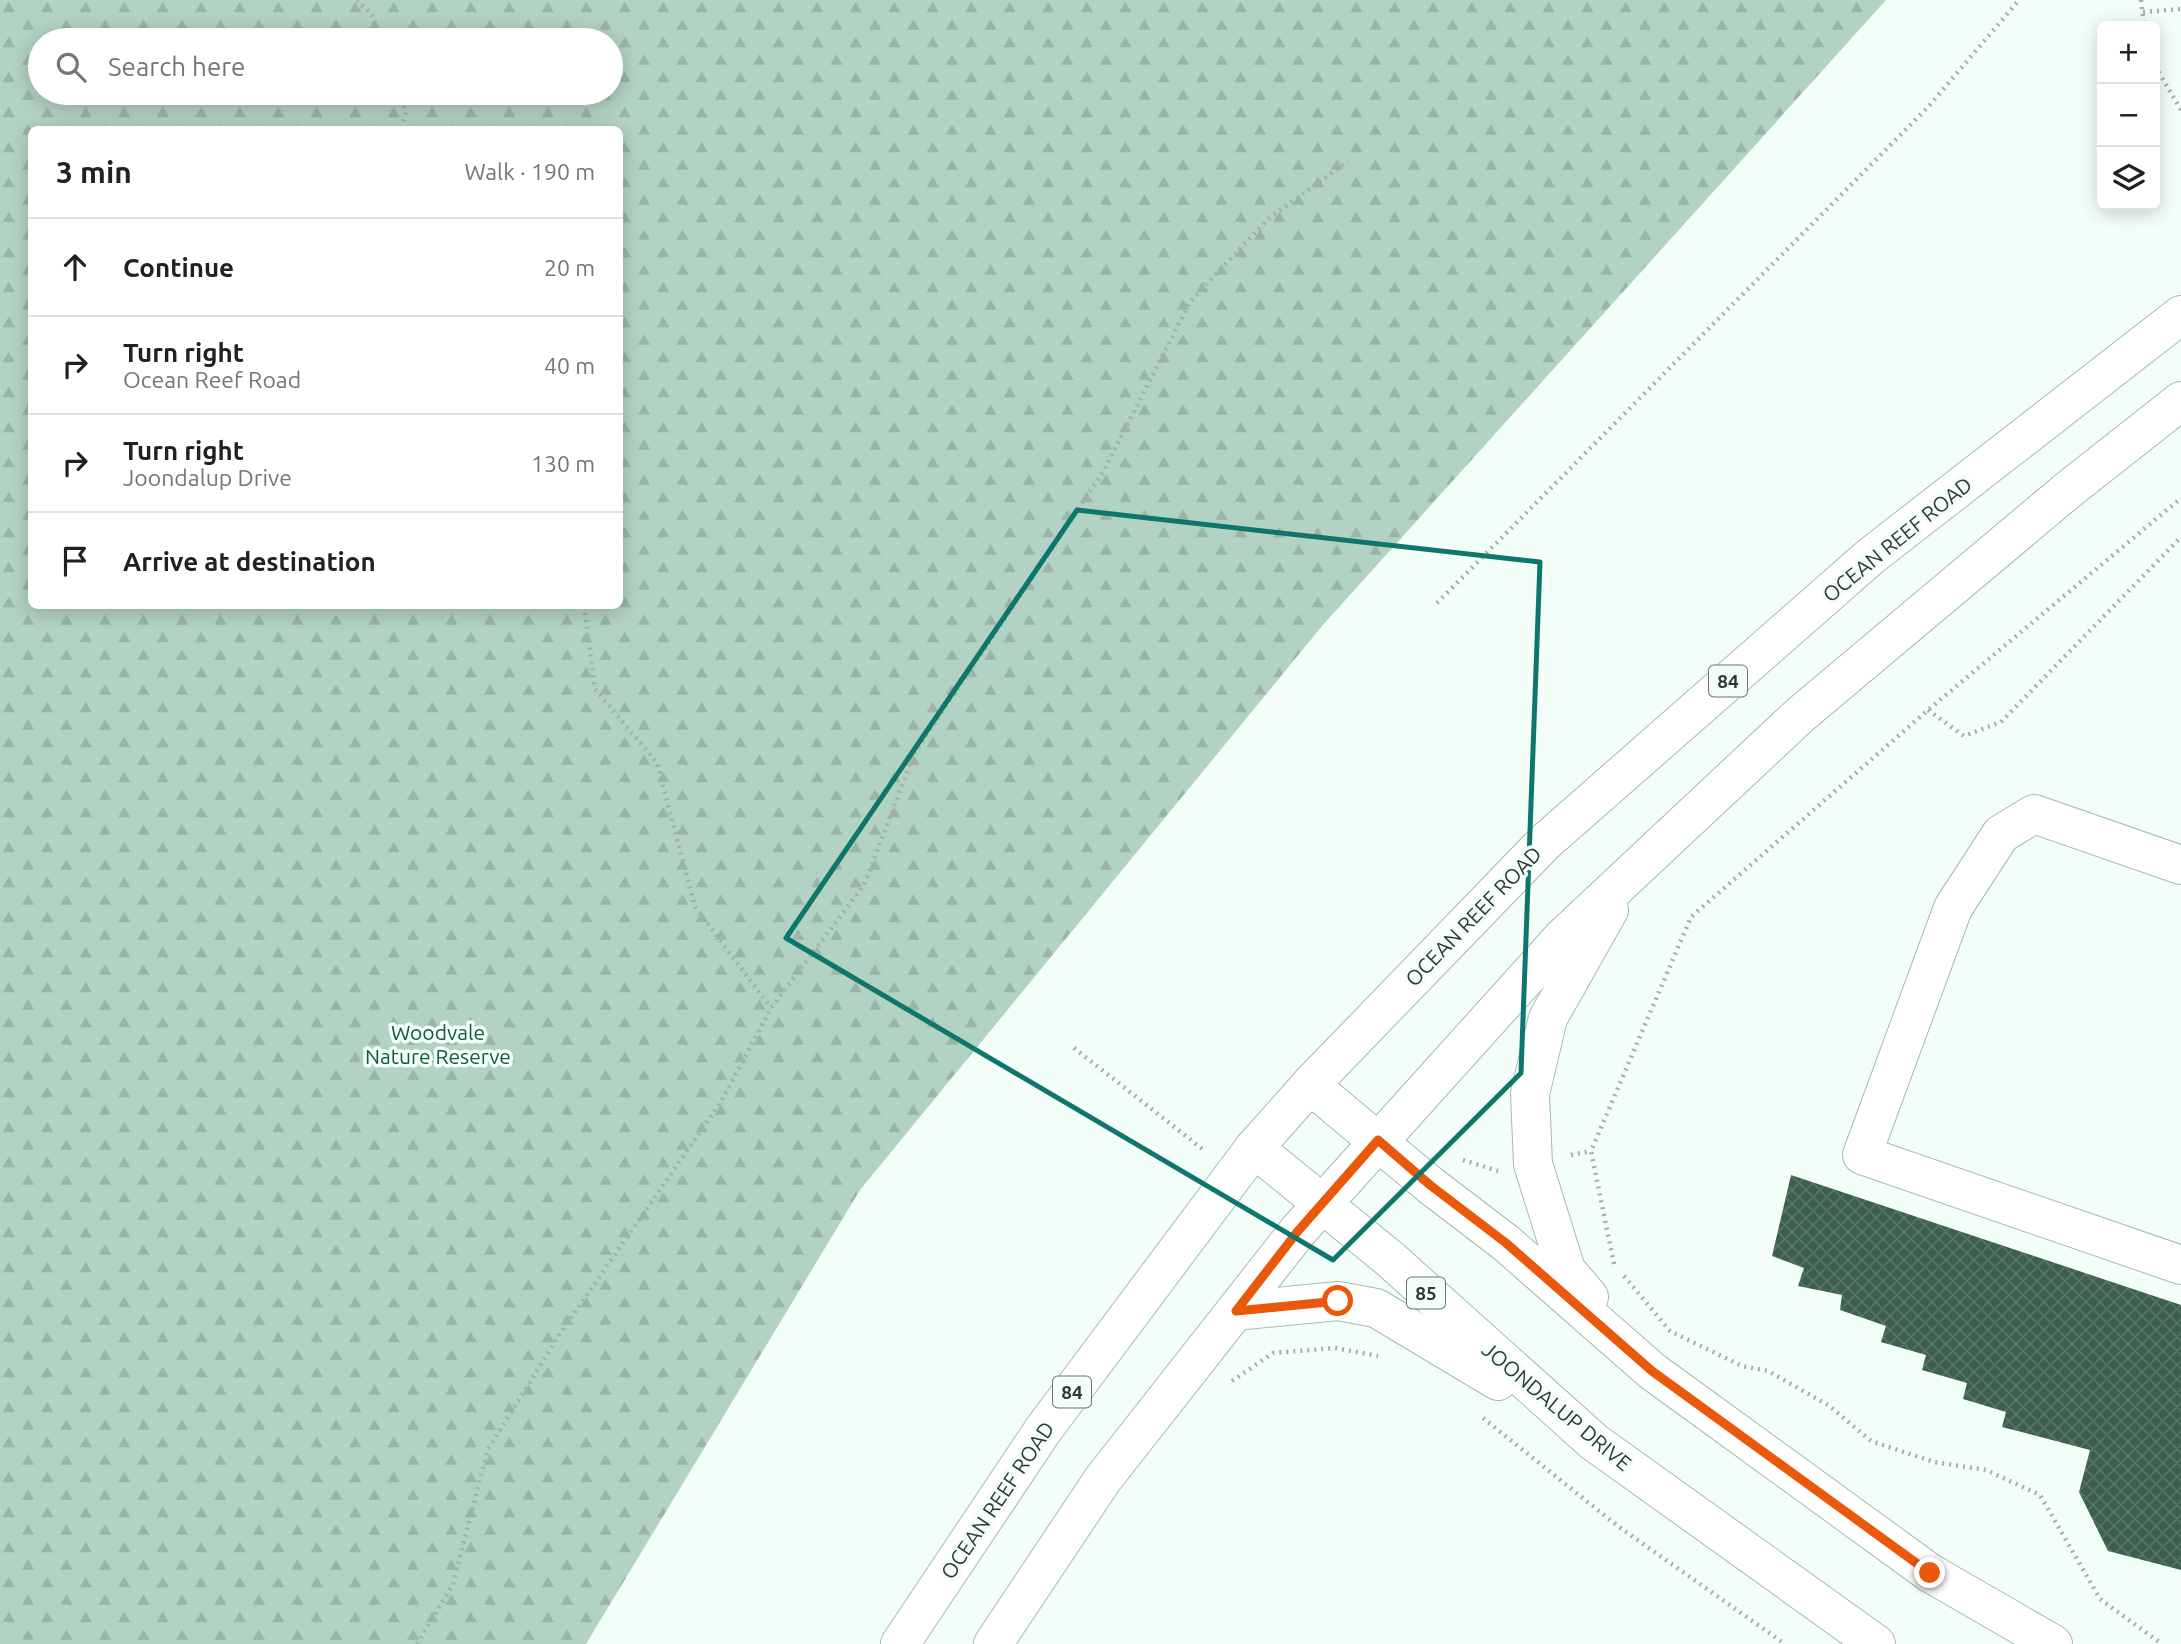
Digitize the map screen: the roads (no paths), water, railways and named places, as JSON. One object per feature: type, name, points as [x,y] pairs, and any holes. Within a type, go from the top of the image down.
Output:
[{"type":"main road","name":"OCEAN REEF ROAD","points":[[900,1644],[1043,1430],[1254,1148],[1310,1085],[1544,843],[1871,556],[2181,315]]},
{"type":"main road","points":[[993,1644],[1103,1479],[1323,1203],[1563,937],[1800,715],[2068,490],[2181,401]]},
{"type":"main road","points":[[2181,865],[2034,814],[2001,834],[1953,908],[1862,1155],[2181,1265]]},
{"type":"main road","points":[[1628,876],[1548,1017],[1530,1094],[1532,1149],[1533,1164],[1566,1270],[1652,1371]]},
{"type":"main road","points":[[1310,1085],[1430,1185],[1506,1243],[1652,1371],[1930,1573],[2053,1644]]},
{"type":"main road","name":"JOONDALUP DRIVE","points":[[1254,1148],[1323,1203],[1594,1442],[1876,1644]]},
{"type":"main road","points":[[1236,1311],[1338,1301],[1376,1308],[1594,1442]]},
{"type":"park label","name":"Woodvale Nature Reserve","points":[[438,1044]]}]
